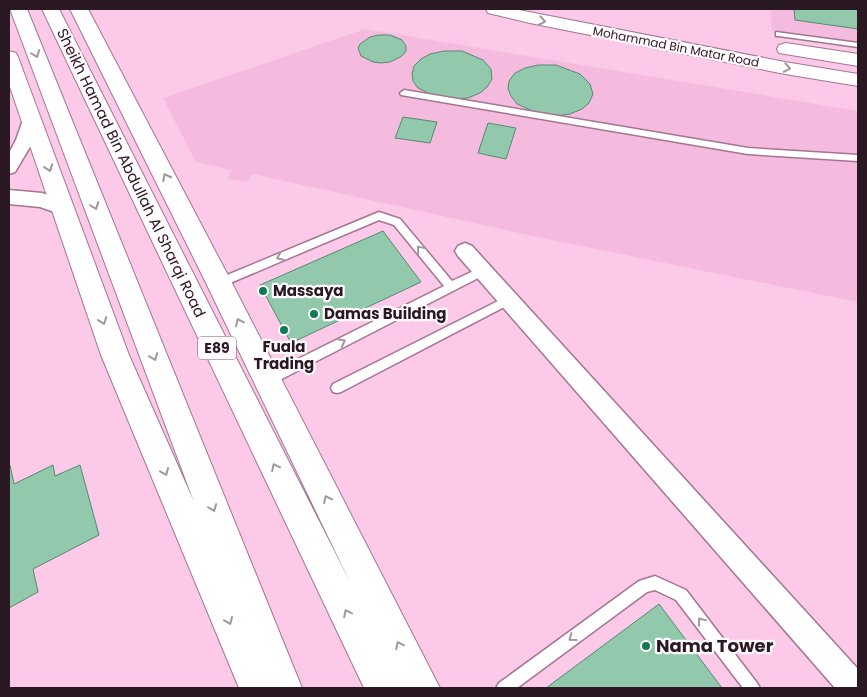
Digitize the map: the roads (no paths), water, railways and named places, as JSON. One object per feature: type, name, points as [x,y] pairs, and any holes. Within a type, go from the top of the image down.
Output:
[{"type":"main road","points":[[18,9],[283,688]]},
{"type":"main road","name":"Sheikh Hamad Bin Abdullah Al Sharqi Road","points":[[50,9],[384,688]]},
{"type":"main road","points":[[79,9],[268,380],[421,688]]},
{"type":"main road","name":"Mohammad Bin Matar Road","points":[[494,9],[539,20],[785,68],[858,80]]},
{"type":"main road","name":"Mohammad Bin Matar Road","points":[[563,9],[689,32]]},
{"type":"main road","name":"Mohammad Bin Matar Road","points":[[773,40],[857,56]]},
{"type":"main road","points":[[9,56],[115,355],[258,688]]},
{"type":"street","points":[[9,168],[24,140],[31,118]]},
{"type":"street","points":[[9,197],[42,200],[63,208]]},
{"type":"street","points":[[466,251],[855,688]]},
{"type":"lane","points":[[404,93],[748,151],[858,158]]},
{"type":"lane","points":[[219,283],[379,216],[398,222],[451,287]]},
{"type":"lane","points":[[268,380],[482,271]]},
{"type":"lane","points":[[337,388],[508,300]]},
{"type":"lane","points":[[504,688],[644,586],[655,583],[682,594],[752,688]]},
{"type":"place","name":"Massaya","points":[[263,291]]},
{"type":"place","name":"Damas Building","points":[[314,314]]},
{"type":"place","name":"Fuala Trading","points":[[284,330]]},
{"type":"place","name":"Nama Tower","points":[[646,646]]}]
